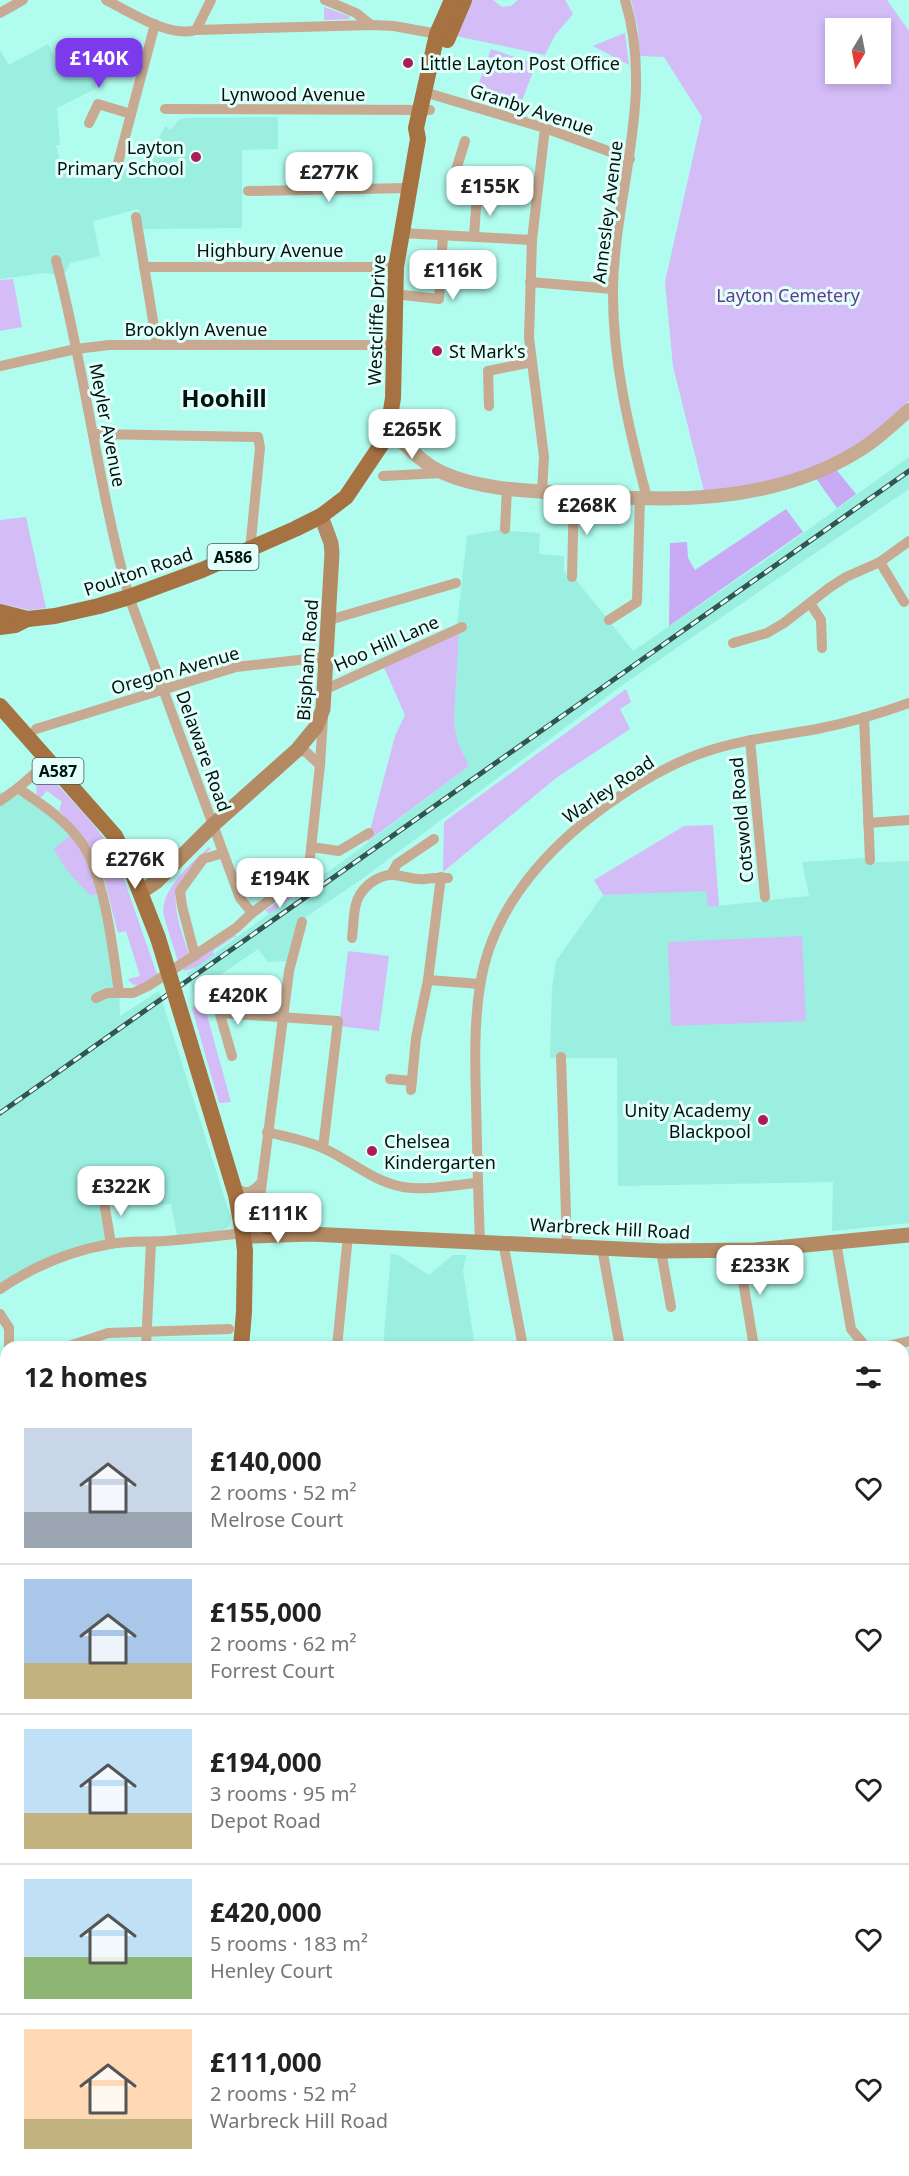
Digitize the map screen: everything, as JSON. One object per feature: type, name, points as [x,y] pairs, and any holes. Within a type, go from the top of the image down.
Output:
[{"type":"main road","name":"Westcliffe Drive","points":[[315,519],[346,496],[381,446],[388,429],[393,398],[394,294],[401,233],[418,139],[425,130],[427,102],[452,0]]},
{"type":"main road","name":"Westcliffe Drive","points":[[442,35],[464,0]]},
{"type":"main road","name":"Poulton Road","points":[[0,627],[15,625],[28,619],[56,616],[99,606],[129,597],[250,550],[315,519]]},
{"type":"main road","name":"Bispham Road","points":[[315,519],[332,558],[323,709]]},
{"type":"main road","name":"Poulton Road","points":[[0,612],[28,619]]},
{"type":"main road","name":"A587","points":[[0,706],[115,836],[149,909],[235,1191],[254,1224],[245,1251],[242,1341]]},
{"type":"main road","points":[[141,892],[157,881],[213,825],[297,750],[316,727],[323,709]]},
{"type":"main road","points":[[149,909],[151,895],[157,881]]},
{"type":"main road","name":"Warbreck Hill Road","points":[[254,1224],[310,1233],[661,1251],[738,1251],[909,1235]]},
{"type":"street","points":[[0,13],[23,0]]},
{"type":"street","points":[[106,0],[154,24],[185,33],[196,30],[371,25],[394,26],[442,35]]},
{"type":"street","points":[[196,30],[212,0]]},
{"type":"street","name":"Annesley Avenue","points":[[609,620],[637,602],[643,498],[628,426],[618,357],[613,289],[620,212],[630,159],[637,89],[634,31],[625,0]]},
{"type":"street","points":[[331,2],[356,13],[371,25]]},
{"type":"street","points":[[118,163],[154,24]]},
{"type":"street","name":"Granby Avenue","points":[[427,102],[545,128],[630,159]]},
{"type":"street","name":"Lynwood Avenue","points":[[165,109],[427,102]]},
{"type":"street","points":[[90,123],[98,104],[131,114]]},
{"type":"street","points":[[542,492],[544,458],[530,338],[530,282],[532,240],[545,128]]},
{"type":"street","points":[[465,141],[452,183],[477,195],[501,190]]},
{"type":"street","points":[[248,191],[409,188]]},
{"type":"street","points":[[474,236],[477,195]]},
{"type":"street","points":[[136,217],[158,345]]},
{"type":"street","points":[[401,233],[532,240]]},
{"type":"street","points":[[394,294],[438,299],[443,235]]},
{"type":"street","name":"Meyler Avenue","points":[[56,260],[116,550],[129,597]]},
{"type":"street","name":"Highbury Avenue","points":[[144,267],[396,267]]},
{"type":"street","points":[[530,282],[613,289]]},
{"type":"street","name":"Brooklyn Avenue","points":[[0,366],[76,349],[109,345],[394,345]]},
{"type":"street","points":[[489,406],[488,371],[532,362]]},
{"type":"street","points":[[388,429],[420,459],[442,472],[479,483],[542,492],[643,498],[737,494],[792,482],[819,472],[864,447],[909,410]]},
{"type":"street","points":[[93,434],[258,437],[260,448],[250,550]]},
{"type":"street","points":[[384,476],[442,472]]},
{"type":"street","points":[[505,529],[507,488]]},
{"type":"street","points":[[572,577],[574,494]]},
{"type":"street","points":[[733,643],[767,633],[846,577],[880,562],[909,541]]},
{"type":"street","points":[[880,562],[904,602]]},
{"type":"street","points":[[329,620],[456,583]]},
{"type":"street","name":"Delaware Road","points":[[129,597],[240,898],[252,913]]},
{"type":"street","points":[[810,603],[821,621],[822,648]]},
{"type":"street","name":"Hoo Hill Lane","points":[[324,690],[462,627]]},
{"type":"street","name":"Oregon Avenue","points":[[36,729],[236,667],[326,657]]},
{"type":"street","name":"Warley Road","points":[[480,1241],[477,1183],[476,1037],[480,984],[486,957],[508,907],[521,887],[549,853],[577,827],[646,780],[675,764],[722,746],[819,728],[909,703]]},
{"type":"street","name":"Bispham Road","points":[[252,913],[294,883],[306,871],[311,847],[320,765],[323,709]]},
{"type":"street","points":[[864,717],[870,860]]},
{"type":"street","name":"Cotswold Road","points":[[750,740],[765,897]]},
{"type":"street","points":[[297,750],[306,752],[320,765]]},
{"type":"street","points":[[0,801],[49,761]]},
{"type":"street","points":[[18,788],[67,825],[81,842],[94,864],[101,889],[119,993]]},
{"type":"street","points":[[868,823],[909,820]]},
{"type":"street","points":[[311,847],[339,851],[369,833]]},
{"type":"street","points":[[391,875],[398,864],[434,839]]},
{"type":"street","points":[[195,956],[180,891],[203,859],[223,853]]},
{"type":"street","points":[[352,938],[363,888],[378,878],[391,875],[425,879],[433,876],[445,878],[429,980],[418,1021],[412,1086],[390,1079]]},
{"type":"street","points":[[96,998],[107,993],[133,993],[148,986],[236,928],[252,913]]},
{"type":"street","points":[[0,1289],[49,1261],[111,1244],[151,1242],[254,1224],[289,971],[302,922]]},
{"type":"street","points":[[429,980],[480,984]]},
{"type":"street","points":[[232,1056],[218,1008],[282,1018],[338,1021],[323,1148]]},
{"type":"street","points":[[561,1057],[567,1246]]},
{"type":"street","points":[[562,1074],[575,1074]]},
{"type":"street","points":[[267,1132],[299,1139],[323,1148],[376,1178],[396,1185],[415,1188],[477,1183]]},
{"type":"street","points":[[235,1191],[253,1192],[261,1183]]},
{"type":"street","points":[[103,1196],[111,1244]]},
{"type":"street","points":[[338,1341],[348,1235]]},
{"type":"street","points":[[146,1341],[151,1242]]},
{"type":"street","points":[[503,1242],[522,1341]]},
{"type":"street","points":[[836,1242],[851,1329],[861,1341]]},
{"type":"street","points":[[602,1248],[619,1341]]},
{"type":"street","points":[[661,1251],[671,1307]]},
{"type":"street","points":[[738,1251],[753,1341]]},
{"type":"street","points":[[0,1314],[9,1328],[9,1341]]},
{"type":"street","points":[[84,1341],[108,1333],[229,1329]]},
{"type":"shaded area","name":"Layton Primary School","points":[[48,44],[57,61],[78,49],[97,88],[57,108],[60,145],[56,145],[61,165],[70,166],[69,170],[144,169],[165,126],[170,130],[184,118],[278,117],[278,149],[242,150],[242,228],[144,229],[138,209],[93,221],[100,256],[70,263],[65,273],[0,279],[0,50],[9,65]]},
{"type":"shaded area","points":[[909,457],[909,489],[621,686],[362,879],[297,923],[287,961],[268,962],[258,949],[194,993],[187,973],[354,853],[469,766],[458,743],[454,723],[459,632],[457,625],[467,536],[498,530],[540,533],[539,554],[564,556],[564,570],[569,580],[576,580],[633,651],[773,555]]},
{"type":"shaded area","points":[[835,468],[856,494],[837,508],[815,477]]},
{"type":"shaded area","points":[[786,509],[803,532],[669,626],[670,543],[687,542],[688,558],[695,570]]},
{"type":"shaded area","points":[[18,788],[60,818],[89,854],[119,993],[120,1016],[159,991],[231,1218],[228,1228],[196,1238],[178,1240],[171,1204],[146,1206],[145,1191],[135,1186],[109,1188],[102,1193],[111,1244],[71,1254],[0,1289],[0,791],[5,796]]},
{"type":"shaded area","name":"Unity Academy Blackpool","points":[[865,858],[865,863],[909,861],[909,1223],[832,1231],[833,1182],[618,1186],[617,1058],[550,1058],[552,989],[556,961],[603,895],[707,890],[708,907],[809,896],[802,862]]},
{"type":"shaded area","points":[[391,1254],[398,1255],[429,1275],[453,1255],[466,1255],[463,1271],[474,1341],[384,1341]]},
{"type":"green space","points":[[471,0],[493,0],[502,7],[511,6],[518,0],[565,0],[573,14],[555,35],[545,55],[456,36]]},
{"type":"green space","name":"Layton Cemetery","points":[[631,0],[887,0],[909,31],[909,401],[854,448],[817,469],[775,481],[704,491],[673,366],[665,282],[702,117],[664,57],[640,56],[638,29]]},
{"type":"green space","points":[[324,7],[349,16],[350,19],[324,20]]},
{"type":"green space","points":[[625,33],[629,65],[593,46],[595,45]]},
{"type":"green space","points":[[491,49],[536,64],[518,111],[475,94]]},
{"type":"green space","points":[[13,279],[22,327],[0,331],[0,280]]},
{"type":"green space","points":[[26,517],[46,608],[30,610],[0,604],[0,520]]},
{"type":"green space","points":[[459,632],[454,723],[458,743],[469,766],[367,842],[395,736],[405,715],[383,665]]},
{"type":"green space","points":[[626,689],[631,702],[620,709],[630,729],[556,778],[443,872],[444,822]]},
{"type":"green space","points":[[47,778],[53,780],[88,818],[114,851],[158,977],[142,985],[134,985],[128,979],[140,976],[126,931],[118,933],[100,863],[93,850],[59,810],[62,802],[47,791],[40,798],[37,795],[36,786]]},
{"type":"green space","points":[[713,825],[719,906],[708,907],[706,891],[603,895],[594,880],[684,826]]},
{"type":"green space","points":[[71,835],[90,864],[98,894],[90,895],[69,873],[54,850]]},
{"type":"green space","points":[[209,847],[211,849],[204,854],[177,889],[177,914],[189,955],[178,962],[164,916],[166,897],[178,878]]},
{"type":"green space","points":[[290,893],[293,897],[269,914],[266,910]]},
{"type":"green space","points":[[234,933],[237,937],[213,951],[214,954],[197,967],[184,971],[183,969]]},
{"type":"green space","points":[[802,936],[806,1021],[671,1026],[668,942]]},
{"type":"green space","points":[[348,951],[389,956],[379,1031],[339,1026]]},
{"type":"green space","points":[[207,999],[205,1008],[231,1102],[219,1103],[192,1008]]},
{"type":"railway","points":[[0,1113],[909,471]]},
{"type":"place","name":"Little Layton Post Office","points":[[408,63]]},
{"type":"place","name":"Layton Primary School","points":[[196,157]]},
{"type":"place","name":"St Mark's","points":[[437,351]]},
{"type":"place","name":"Unity Academy Blackpool","points":[[763,1120]]},
{"type":"place","name":"Chelsea Kindergarten","points":[[372,1151]]},
{"type":"district","name":"Hoohill","points":[[224,397]]}]
